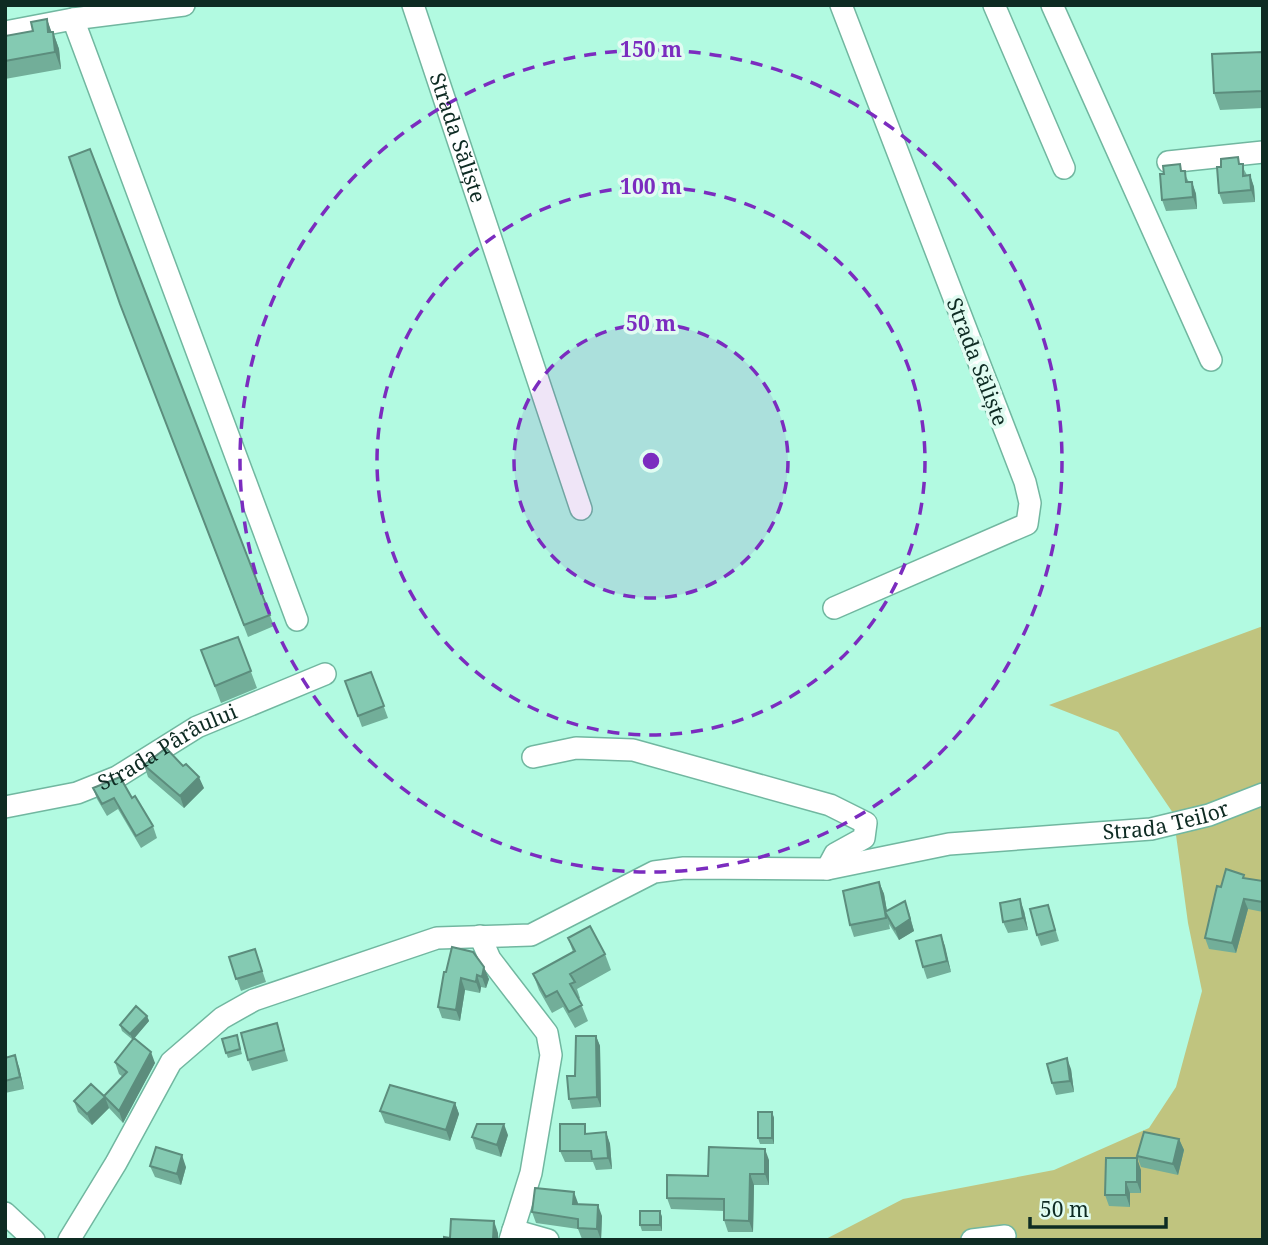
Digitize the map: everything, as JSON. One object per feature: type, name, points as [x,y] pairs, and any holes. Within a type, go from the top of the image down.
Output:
[{"type":"street","points":[[5,32],[73,19],[184,5]]},
{"type":"street","name":"Strada Săliște","points":[[413,5],[581,509]]},
{"type":"street","name":"Strada Săliște","points":[[834,608],[1027,524],[1030,515],[1025,482],[841,5]]},
{"type":"street","points":[[994,5],[1064,168]]},
{"type":"street","points":[[1052,5],[1211,360]]},
{"type":"street","points":[[73,19],[297,620]]},
{"type":"street","points":[[1168,162],[1263,152]]},
{"type":"street","name":"Strada Pârâului","points":[[5,807],[77,793],[107,781],[197,727],[325,674]]},
{"type":"street","points":[[533,757],[576,748],[633,750],[830,805],[866,823],[867,831],[864,838],[835,854],[827,869]]},
{"type":"street","name":"Strada Teilor","points":[[69,1240],[116,1163],[171,1062],[222,1018],[254,1000],[437,938],[531,935],[654,872],[684,868],[827,869],[949,844],[1151,829],[1209,816],[1263,794]]},
{"type":"street","points":[[480,936],[490,959],[547,1033],[551,1055],[531,1173],[511,1235],[548,1240]]},
{"type":"street","points":[[5,1213],[34,1240]]},
{"type":"street","points":[[972,1240],[1004,1236]]},
{"type":"green space","points":[[1263,626],[1263,1240],[824,1240],[903,1199],[1054,1170],[1149,1128],[1176,1087],[1202,991],[1188,923],[1173,813],[1118,732],[1049,705]]},
{"type":"building","points":[[47,19],[48,32],[53,32],[55,52],[5,61],[5,36],[33,31],[31,22]]},
{"type":"building","points":[[1263,52],[1263,91],[1214,93],[1212,54]]},
{"type":"building","points":[[90,149],[270,615],[244,625],[120,304],[69,157]]},
{"type":"building","points":[[1238,157],[1239,164],[1243,164],[1243,176],[1250,175],[1251,190],[1219,193],[1217,167],[1221,167],[1221,159]]},
{"type":"building","points":[[1180,164],[1181,171],[1185,171],[1186,182],[1192,182],[1193,197],[1162,200],[1160,174],[1164,174],[1163,166]]},
{"type":"building","points":[[238,637],[251,671],[215,686],[201,650]]},
{"type":"building","points":[[371,672],[384,706],[358,716],[345,681]]},
{"type":"building","points":[[166,748],[183,766],[186,764],[199,777],[180,796],[144,765]]},
{"type":"building","points":[[120,777],[153,826],[136,836],[114,798],[102,804],[93,788]]},
{"type":"building","points":[[1226,869],[1244,875],[1243,878],[1263,881],[1263,902],[1244,899],[1232,943],[1205,938],[1217,886],[1221,887]]},
{"type":"building","points":[[879,882],[886,918],[850,925],[843,891]]},
{"type":"building","points":[[1020,899],[1023,918],[1003,922],[1000,903]]},
{"type":"building","points":[[905,901],[910,919],[895,929],[885,912]]},
{"type":"building","points":[[1048,905],[1055,930],[1037,935],[1030,909]]},
{"type":"building","points":[[590,926],[605,954],[570,974],[575,982],[570,984],[582,1005],[569,1012],[557,991],[546,997],[533,974],[575,951],[568,938]]},
{"type":"building","points":[[941,935],[947,961],[923,967],[916,941]]},
{"type":"building","points":[[452,947],[473,952],[484,967],[482,977],[477,975],[476,982],[461,978],[456,1010],[438,1007],[444,972]]},
{"type":"building","points":[[255,949],[262,971],[236,979],[229,957]]},
{"type":"building","points":[[136,1006],[147,1016],[130,1034],[120,1025]]},
{"type":"building","points":[[277,1023],[284,1050],[248,1060],[241,1033]]},
{"type":"building","points":[[237,1035],[240,1049],[226,1053],[222,1039]]},
{"type":"building","points":[[576,1036],[596,1036],[597,1097],[569,1099],[567,1076],[575,1076]]},
{"type":"building","points":[[134,1038],[151,1052],[119,1111],[104,1096],[127,1072],[115,1062]]},
{"type":"building","points":[[15,1055],[20,1077],[5,1081],[5,1058]]},
{"type":"building","points":[[1067,1058],[1070,1081],[1052,1083],[1047,1064]]},
{"type":"building","points":[[91,1084],[105,1097],[87,1114],[74,1101]]},
{"type":"building","points":[[390,1085],[455,1103],[446,1130],[380,1111]]},
{"type":"building","points":[[758,1112],[772,1112],[772,1138],[758,1138]]},
{"type":"building","points":[[477,1124],[504,1124],[497,1145],[472,1137]]},
{"type":"building","points":[[560,1124],[585,1124],[585,1134],[606,1132],[608,1158],[592,1159],[591,1151],[560,1151]]},
{"type":"building","points":[[1144,1132],[1179,1139],[1173,1164],[1137,1156]]},
{"type":"building","points":[[156,1147],[182,1155],[177,1174],[150,1166]]},
{"type":"building","points":[[709,1147],[765,1149],[765,1174],[750,1174],[749,1221],[724,1220],[724,1199],[667,1198],[667,1175],[708,1176]]},
{"type":"building","points":[[1106,1158],[1137,1158],[1137,1182],[1126,1182],[1126,1195],[1105,1195]]},
{"type":"building","points":[[535,1188],[574,1192],[573,1204],[598,1205],[597,1229],[578,1228],[578,1219],[532,1212]]},
{"type":"building","points":[[640,1211],[660,1211],[660,1225],[640,1225]]},
{"type":"building","points":[[451,1219],[494,1221],[493,1239],[444,1240],[444,1237],[450,1238]]}]
